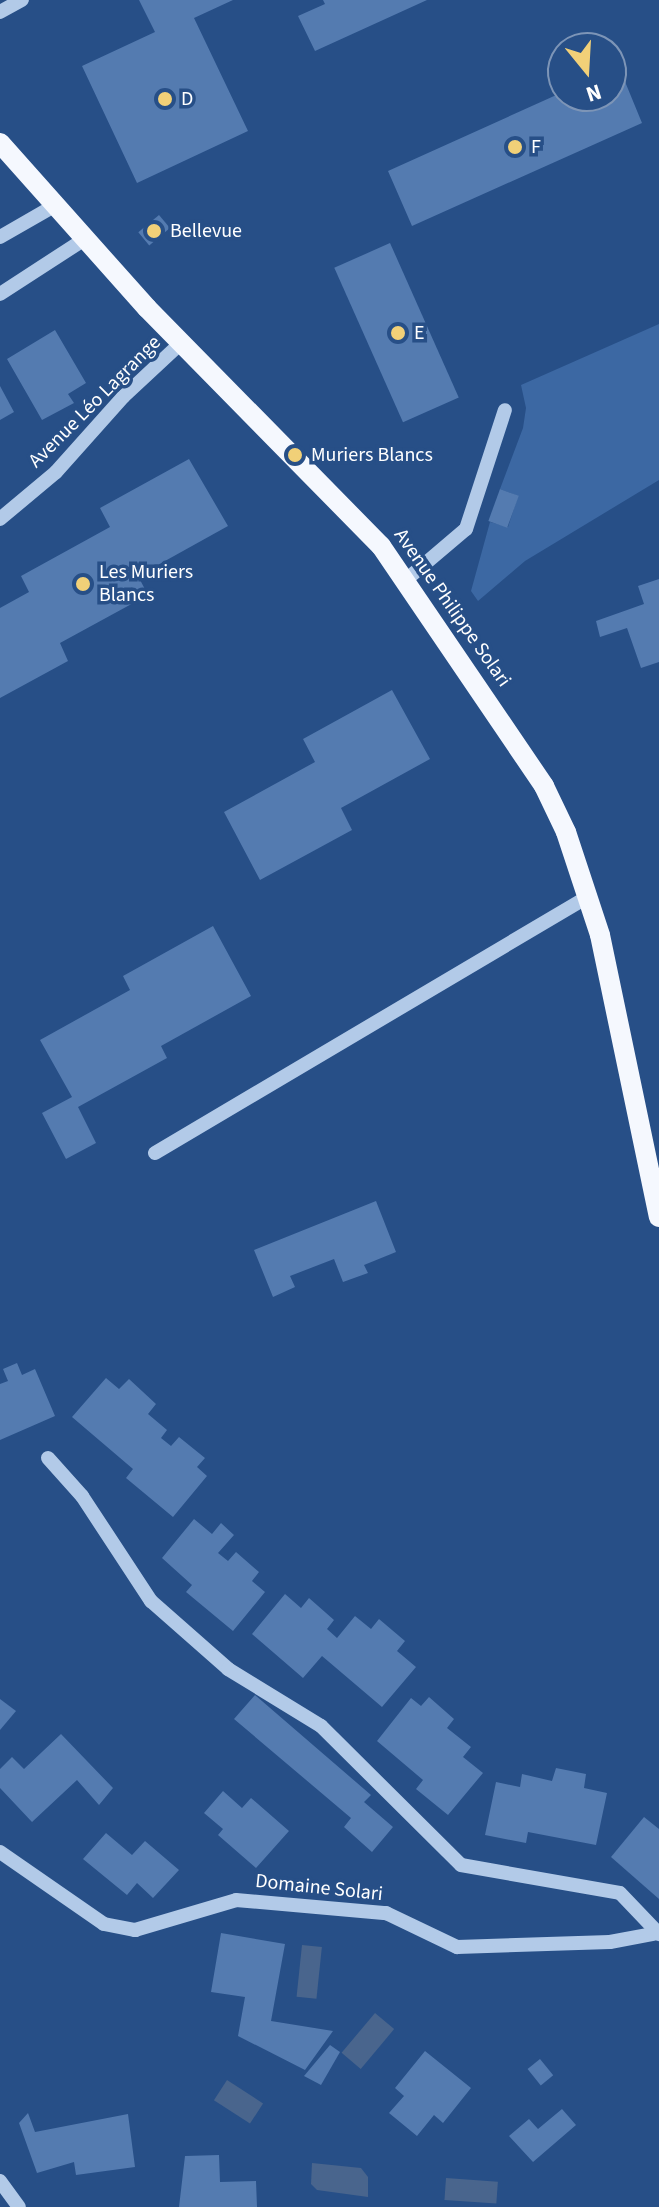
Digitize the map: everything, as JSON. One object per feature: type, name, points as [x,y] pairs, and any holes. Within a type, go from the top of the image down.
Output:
[{"type":"main road","name":"Avenue Philippe Solari","points":[[0,143],[83,240],[181,343],[295,455],[407,579],[544,786],[589,896],[659,1217]]},
{"type":"street","points":[[0,12],[22,0]]},
{"type":"street","points":[[0,237],[54,206]]},
{"type":"street","points":[[0,294],[83,240]]},
{"type":"street","name":"Avenue Léo Lagrange","points":[[0,519],[56,472],[123,397],[181,343]]},
{"type":"street","points":[[407,579],[466,529],[505,410]]},
{"type":"street","points":[[155,1153],[589,896]]},
{"type":"street","points":[[48,1458],[82,1496],[151,1601],[228,1669],[321,1726],[461,1865],[620,1893],[656,1934]]},
{"type":"street","name":"Domaine Solari","points":[[0,1852],[104,1924],[135,1930],[236,1900],[386,1913],[457,1947],[610,1942],[656,1934]]},
{"type":"street","points":[[0,2181],[19,2207]]},
{"type":"shaded area","points":[[659,324],[659,480],[525,561],[478,601],[471,591],[490,522],[508,527],[518,496],[500,489],[523,428],[526,408],[521,385]]},
{"type":"shaded area","points":[[302,1945],[322,1947],[316,1999],[297,1997]]},
{"type":"shaded area","points":[[375,2013],[394,2029],[361,2069],[342,2053]]},
{"type":"shaded area","points":[[227,2080],[263,2103],[250,2124],[214,2100]]},
{"type":"shaded area","points":[[312,2163],[361,2168],[368,2177],[368,2197],[317,2190],[311,2184]]},
{"type":"shaded area","points":[[446,2178],[498,2182],[496,2204],[444,2200]]},
{"type":"building","name":"D","points":[[139,0],[233,0],[194,18],[248,131],[137,183],[82,66],[155,32]]},
{"type":"building","points":[[323,0],[427,0],[315,51],[298,16],[325,4]]},
{"type":"building","name":"F","points":[[627,86],[642,123],[412,226],[388,171],[547,99],[547,112],[627,112]]},
{"type":"building","name":"Bellevue","points":[[159,215],[170,228],[149,245],[138,232]]},
{"type":"building","name":"E","points":[[390,243],[459,397],[403,422],[334,268]]},
{"type":"building","points":[[55,330],[86,383],[68,394],[74,403],[42,420],[7,359]]},
{"type":"building","points":[[0,386],[14,412],[0,420]]},
{"type":"building","name":"Les Muriers Blancs","points":[[189,459],[228,526],[138,576],[148,595],[60,643],[68,661],[0,698],[0,608],[29,592],[21,576],[110,527],[100,508]]},
{"type":"building","points":[[500,489],[519,496],[507,528],[488,521]]},
{"type":"building","points":[[659,579],[659,662],[641,668],[627,628],[600,637],[596,621],[644,604],[638,586]]},
{"type":"building","points":[[392,690],[430,759],[341,808],[352,830],[260,880],[224,812],[315,762],[303,739]]},
{"type":"building","points":[[213,926],[251,996],[161,1046],[167,1058],[78,1107],[96,1143],[66,1159],[42,1113],[72,1097],[40,1040],[130,990],[123,976]]},
{"type":"building","points":[[376,1201],[396,1252],[364,1265],[368,1273],[343,1282],[334,1259],[290,1276],[295,1287],[273,1297],[254,1250]]},
{"type":"building","points":[[17,1363],[22,1375],[35,1369],[55,1416],[0,1440],[0,1384],[8,1381],[3,1369]]},
{"type":"building","points":[[106,1378],[119,1389],[129,1379],[156,1404],[148,1414],[167,1430],[161,1438],[171,1446],[179,1437],[205,1458],[197,1467],[207,1476],[173,1517],[126,1478],[133,1469],[72,1417]]},
{"type":"building","points":[[194,1519],[212,1534],[221,1523],[234,1535],[218,1553],[228,1561],[236,1552],[259,1572],[252,1581],[265,1592],[233,1631],[186,1592],[192,1585],[162,1558]]},
{"type":"building","points":[[285,1594],[301,1608],[309,1598],[334,1620],[327,1629],[337,1638],[355,1616],[371,1629],[379,1619],[405,1641],[397,1651],[416,1667],[382,1707],[322,1656],[303,1678],[252,1634]]},
{"type":"building","points":[[255,1695],[371,1795],[364,1802],[393,1827],[372,1852],[344,1827],[351,1818],[234,1719]]},
{"type":"building","points":[[429,1697],[454,1719],[447,1728],[471,1747],[463,1757],[483,1773],[448,1815],[416,1789],[423,1780],[377,1741],[411,1698],[421,1706]]},
{"type":"building","points":[[0,1699],[16,1711],[0,1730]]},
{"type":"building","points":[[61,1734],[113,1788],[99,1805],[77,1780],[32,1822],[0,1788],[0,1769],[12,1757],[24,1769]]},
{"type":"building","points":[[556,1768],[586,1774],[584,1788],[607,1793],[596,1845],[528,1832],[526,1843],[485,1835],[496,1782],[520,1787],[522,1774],[552,1781]]},
{"type":"building","points":[[223,1791],[242,1808],[251,1798],[289,1831],[256,1868],[218,1835],[223,1829],[204,1813]]},
{"type":"building","points":[[644,1817],[659,1829],[659,1899],[611,1857]]},
{"type":"building","points":[[106,1833],[132,1855],[145,1841],[179,1870],[153,1898],[137,1883],[127,1895],[83,1859]]},
{"type":"building","points":[[221,1933],[285,1944],[271,2021],[333,2031],[305,2070],[238,2036],[245,1997],[211,1992]]},
{"type":"building","points":[[330,2045],[340,2052],[321,2085],[304,2076]]},
{"type":"building","points":[[425,2051],[471,2088],[443,2123],[434,2115],[417,2136],[389,2113],[404,2096],[395,2088]]},
{"type":"building","points":[[540,2059],[553,2075],[541,2085],[528,2069]]},
{"type":"building","points":[[562,2109],[576,2125],[533,2162],[509,2136],[529,2119],[538,2129]]},
{"type":"building","points":[[28,2113],[35,2132],[128,2114],[135,2167],[76,2175],[74,2162],[37,2173],[19,2123]]},
{"type":"building","points":[[219,2155],[220,2182],[256,2181],[257,2207],[179,2207],[185,2156]]},
{"type":"place","name":"D","points":[[165,99]]},
{"type":"place","name":"F","points":[[515,147]]},
{"type":"place","name":"Bellevue","points":[[154,231]]},
{"type":"place","name":"E","points":[[398,333]]},
{"type":"place","name":"Muriers Blancs","points":[[295,455]]},
{"type":"place","name":"Les Muriers Blancs","points":[[83,584]]}]
